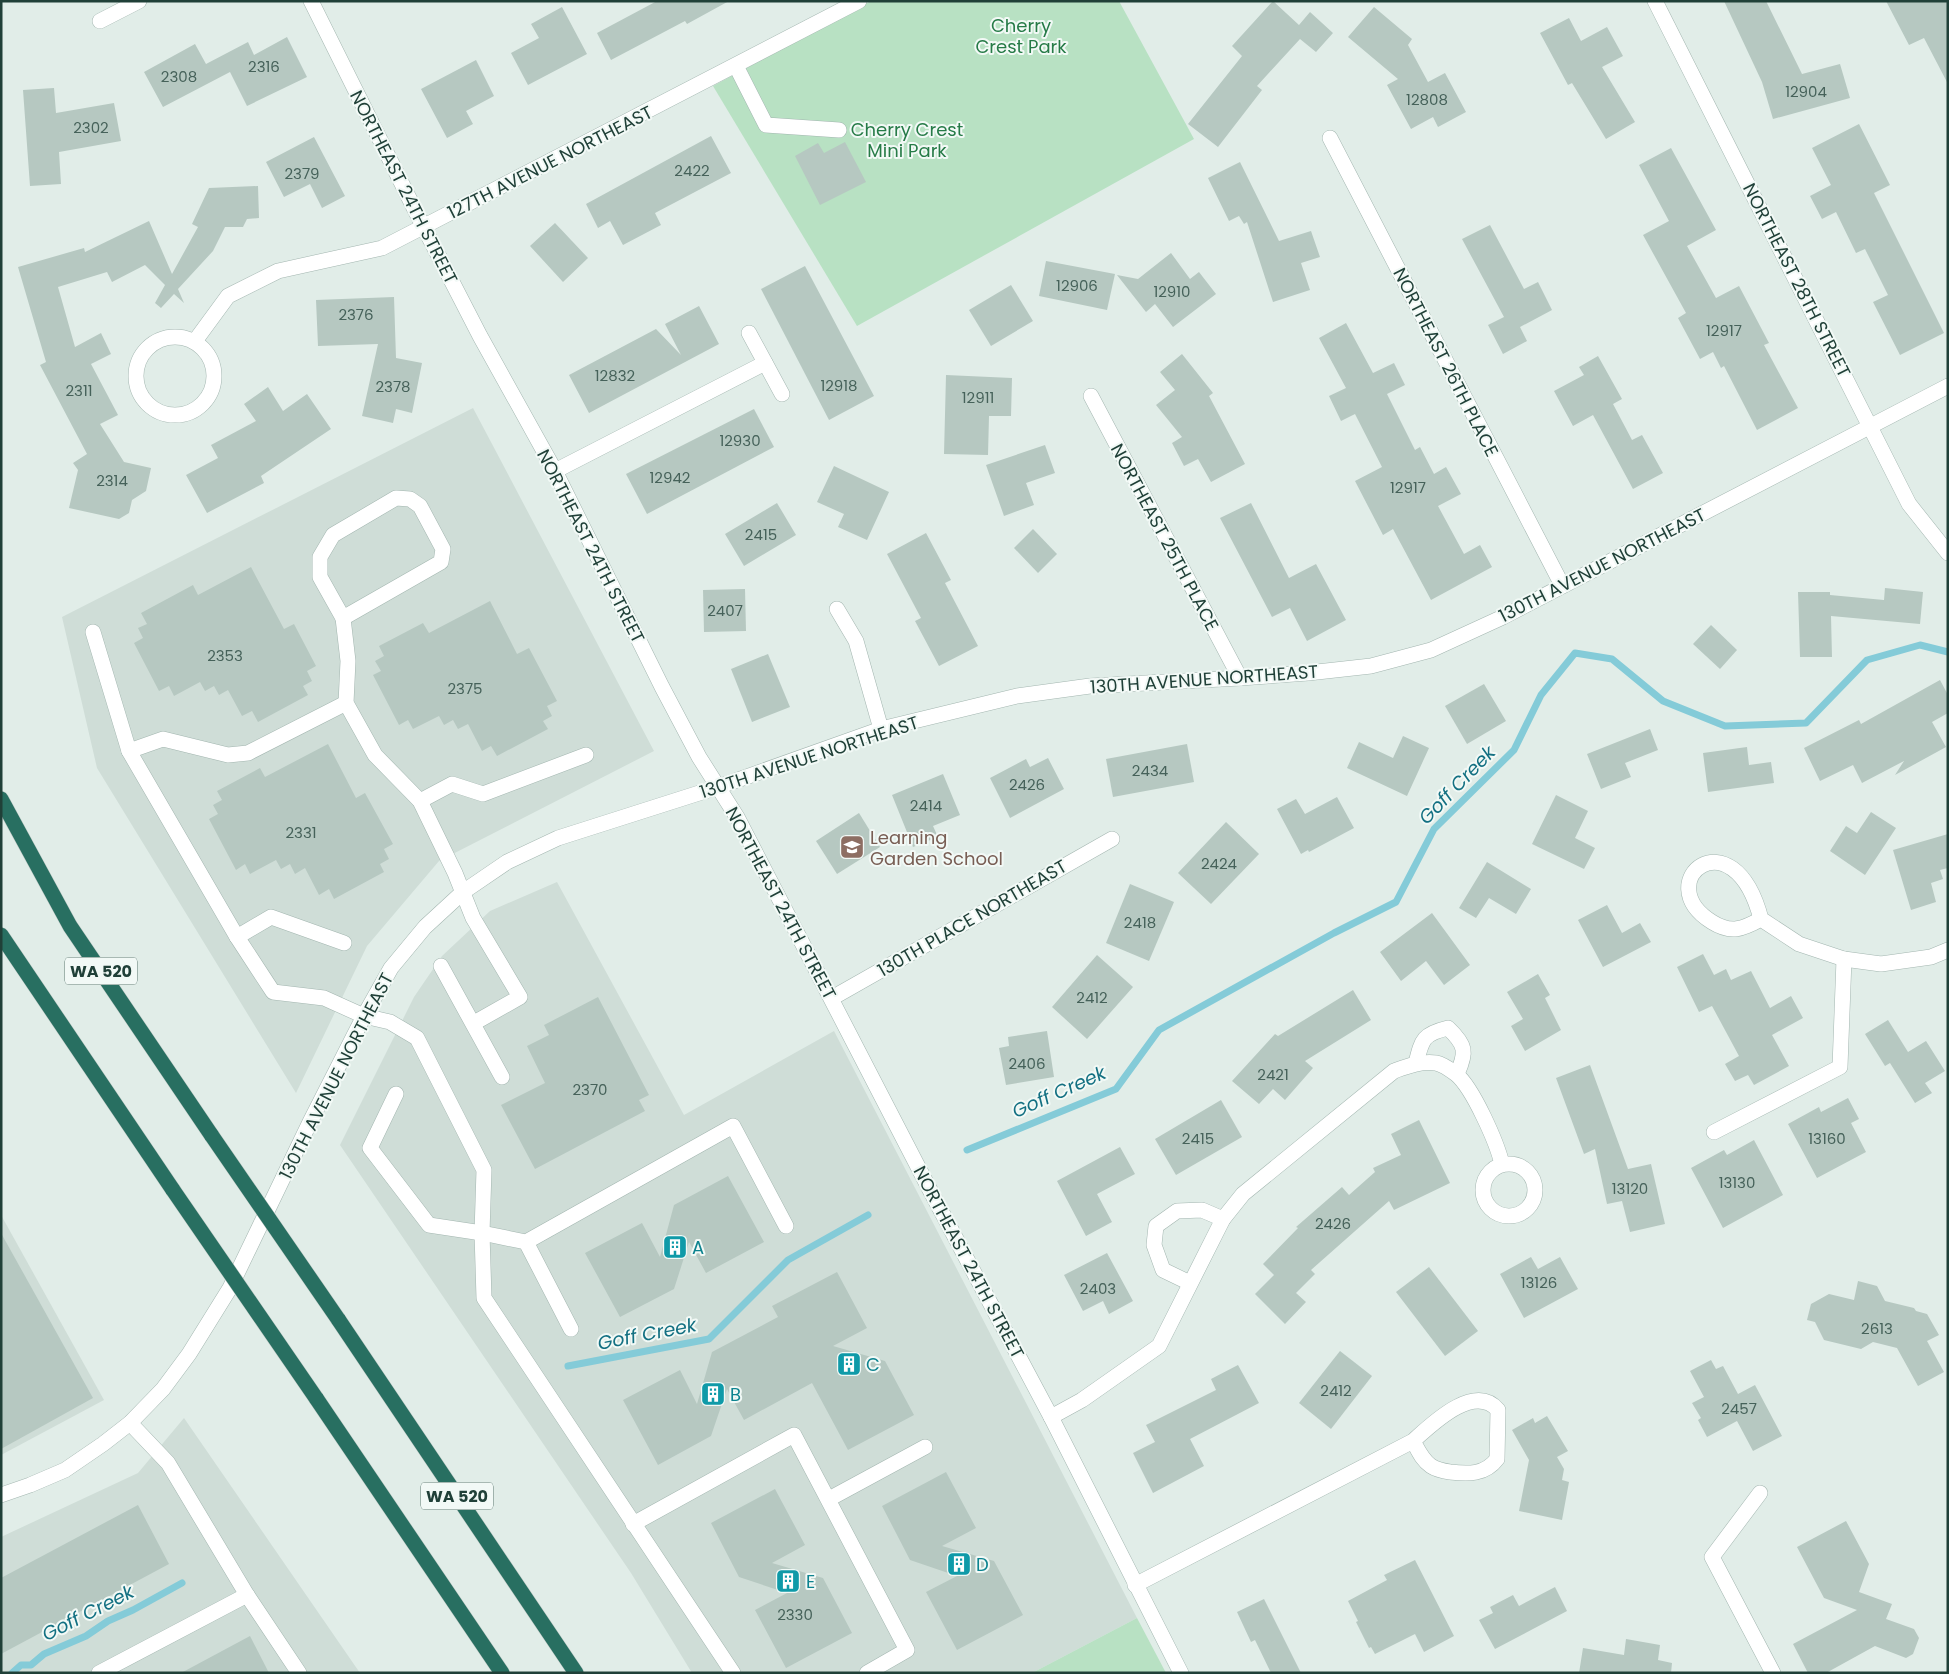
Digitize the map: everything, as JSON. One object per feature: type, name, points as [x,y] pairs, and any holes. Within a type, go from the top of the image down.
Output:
[{"type":"highway","name":"WA 520","points":[[1,799],[70,926],[576,1673]]},
{"type":"highway","name":"WA 520","points":[[1,935],[502,1673]]},
{"type":"street","points":[[100,21],[139,1]]},
{"type":"street","name":"NORTHEAST 24TH STREET","points":[[312,1],[424,227],[480,336],[555,471],[662,687],[699,757],[738,817],[930,1190],[1051,1417],[1181,1673]]},
{"type":"street","name":"127TH AVENUE NORTHEAST","points":[[194,341],[228,296],[278,272],[382,248],[859,1]]},
{"type":"street","name":"NORTHEAST 28TH STREET","points":[[1655,1],[1909,504],[1948,553]]},
{"type":"street","points":[[736,66],[766,125],[839,130]]},
{"type":"street","name":"NORTHEAST 26TH PLACE","points":[[1330,138],[1562,585]]},
{"type":"street","points":[[749,333],[782,394]]},
{"type":"street","points":[[182,337],[194,341],[210,358],[213,367],[214,380],[210,393],[202,404],[190,412],[172,415],[163,413],[151,406],[143,398],[137,386],[137,369],[141,356],[151,345],[163,338],[182,337]]},
{"type":"street","points":[[555,471],[765,362]]},
{"type":"street","name":"130TH AVENUE NORTHEAST","points":[[1,1495],[65,1470],[130,1423],[163,1389],[189,1354],[230,1288],[310,1122],[364,1016],[391,968],[425,927],[463,892],[507,862],[558,838],[718,787],[881,729],[1017,696],[1090,686],[1240,678],[1371,666],[1431,650],[1503,617],[1948,386]]},
{"type":"street","name":"NORTHEAST 25TH PLACE","points":[[1091,396],[1240,678]]},
{"type":"street","points":[[344,618],[441,562],[443,549],[420,506],[410,499],[396,498],[333,535],[320,557],[320,577],[344,618],[348,661],[346,703],[375,755],[420,801],[463,892],[473,918],[520,997],[474,1023]]},
{"type":"street","points":[[837,609],[856,640],[881,729]]},
{"type":"street","points":[[93,632],[130,751],[237,936],[273,992],[324,998],[364,1016],[390,1022],[417,1038],[484,1170],[482,1233],[484,1298],[733,1673]]},
{"type":"street","points":[[130,751],[163,739],[228,755],[248,753],[346,703]]},
{"type":"street","points":[[420,801],[452,784],[483,794],[586,755]]},
{"type":"street","name":"130TH PLACE NORTHEAST","points":[[832,998],[1112,838]]},
{"type":"street","points":[[1762,919],[1745,928],[1732,930],[1718,926],[1704,917],[1694,905],[1689,895],[1688,884],[1692,875],[1711,861],[1719,861],[1732,866],[1752,892],[1762,919],[1799,944],[1844,959],[1881,964],[1931,957],[1948,950]]},
{"type":"street","points":[[237,936],[271,917],[344,943]]},
{"type":"street","points":[[1714,1132],[1840,1067],[1844,959]]},
{"type":"street","points":[[441,966],[502,1077]]},
{"type":"street","points":[[1416,1063],[1420,1044],[1431,1032],[1448,1028],[1461,1040],[1464,1057],[1456,1074]]},
{"type":"street","points":[[1051,1417],[1082,1400],[1160,1346],[1222,1218],[1243,1194],[1394,1071],[1416,1063],[1437,1063],[1456,1074],[1471,1093],[1499,1153],[1502,1164]]},
{"type":"street","points":[[396,1094],[370,1148],[428,1225],[526,1242],[733,1126],[786,1226]]},
{"type":"street","points":[[1190,1283],[1162,1270],[1154,1245],[1156,1226],[1177,1211],[1202,1210],[1222,1218]]},
{"type":"street","points":[[526,1242],[571,1329]]},
{"type":"street","points":[[1135,1585],[1413,1441],[1440,1417],[1462,1404],[1485,1402],[1494,1405],[1498,1410],[1497,1459],[1489,1468],[1473,1474],[1438,1470],[1430,1466],[1420,1456],[1413,1441]]},
{"type":"street","points":[[130,1423],[168,1463],[248,1595],[299,1673]]},
{"type":"street","points":[[633,1524],[794,1435],[908,1650],[866,1673]]},
{"type":"street","points":[[828,1499],[925,1447]]},
{"type":"street","points":[[1760,1493],[1712,1557],[1773,1673]]},
{"type":"street","points":[[99,1673],[248,1595]]},
{"type":"shaded area","points":[[473,408],[654,751],[439,861],[367,946],[296,1093],[97,768],[62,617]]},
{"type":"shaded area","points":[[557,882],[684,1115],[834,1031],[1137,1618],[1032,1673],[692,1673],[631,1573],[340,1145],[414,997],[442,956],[490,911]]},
{"type":"shaded area","points":[[1,1215],[104,1400],[1,1455]]},
{"type":"shaded area","points":[[184,1418],[360,1673],[1,1673],[1,1537],[138,1473]]},
{"type":"green space","name":"Cherry Crest Mini Park","points":[[871,1],[1119,1],[1194,139],[857,326],[713,86]]},
{"type":"green space","points":[[1137,1618],[1166,1673],[1032,1673]]},
{"type":"building","points":[[657,1],[729,1],[687,24],[685,21],[611,60],[597,33]]},
{"type":"building","points":[[1273,1],[1299,25],[1310,12],[1333,33],[1316,52],[1300,39],[1257,86],[1262,90],[1218,147],[1188,124],[1242,56],[1232,46]]},
{"type":"building","points":[[1724,1],[1766,1],[1802,74],[1840,64],[1850,98],[1773,119],[1762,82]]},
{"type":"building","points":[[1886,1],[1948,1],[1948,84],[1924,38],[1909,45]]},
{"type":"building","points":[[562,7],[587,54],[528,85],[511,53],[539,38],[531,24]]},
{"type":"building","points":[[1374,7],[1412,39],[1408,45],[1428,82],[1445,73],[1466,112],[1438,127],[1433,117],[1411,129],[1387,85],[1398,79],[1348,37]]},
{"type":"building","points":[[1569,18],[1581,41],[1607,27],[1623,56],[1602,67],[1635,122],[1606,139],[1572,83],[1568,85],[1540,33]]},
{"type":"building","points":[[287,37],[307,77],[247,106],[230,72],[163,107],[144,72],[195,44],[206,64],[248,42],[254,55]]},
{"type":"building","points":[[476,60],[494,96],[466,111],[473,124],[447,138],[421,89]]},
{"type":"building","points":[[54,88],[56,113],[114,103],[121,141],[59,152],[61,184],[30,186],[23,90]]},
{"type":"building","points":[[1859,124],[1890,185],[1874,193],[1944,333],[1900,355],[1873,302],[1888,295],[1865,249],[1856,253],[1836,212],[1822,219],[1810,196],[1831,185],[1812,148]]},
{"type":"building","points":[[711,136],[731,173],[655,213],[661,225],[623,245],[610,221],[598,228],[586,204]]},
{"type":"building","points":[[314,137],[345,196],[322,208],[310,184],[284,197],[266,162]]},
{"type":"building","points":[[845,142],[866,182],[820,205],[795,156],[818,143],[824,153]]},
{"type":"building","points":[[1671,148],[1716,230],[1687,246],[1716,298],[1739,286],[1769,343],[1764,345],[1798,408],[1757,430],[1724,366],[1721,368],[1713,352],[1700,359],[1678,318],[1686,313],[1643,235],[1669,221],[1639,165]]},
{"type":"building","points":[[1240,162],[1279,241],[1311,231],[1320,257],[1301,263],[1310,290],[1273,302],[1247,222],[1244,224],[1239,216],[1229,221],[1208,178]]},
{"type":"building","points":[[258,186],[259,218],[247,219],[243,227],[225,227],[213,251],[178,289],[184,303],[174,294],[161,308],[155,303],[165,285],[145,265],[112,282],[107,272],[58,287],[75,347],[101,333],[111,354],[91,364],[118,415],[100,424],[124,462],[151,468],[146,491],[132,500],[129,513],[119,519],[69,508],[78,470],[73,463],[87,454],[40,365],[46,362],[18,267],[84,248],[85,252],[149,221],[172,274],[198,227],[192,224],[209,188]]},
{"type":"building","points":[[555,223],[588,258],[563,282],[530,246]]},
{"type":"building","points":[[1490,225],[1524,289],[1538,282],[1552,310],[1520,327],[1527,341],[1503,354],[1488,325],[1504,317],[1462,239]]},
{"type":"building","points":[[1171,253],[1190,279],[1199,272],[1216,294],[1173,327],[1155,304],[1146,312],[1117,275],[1138,279]]},
{"type":"building","points":[[1046,261],[1115,274],[1107,310],[1039,296]]},
{"type":"building","points":[[805,266],[874,396],[829,420],[761,289]]},
{"type":"building","points":[[1011,285],[1033,321],[991,346],[969,310]]},
{"type":"building","points":[[394,297],[396,358],[422,363],[412,413],[396,409],[393,423],[362,416],[378,344],[318,346],[316,300]]},
{"type":"building","points":[[699,306],[719,344],[589,413],[569,375],[656,329],[681,355],[665,324]]},
{"type":"building","points":[[1346,323],[1373,373],[1394,363],[1405,385],[1387,394],[1415,450],[1420,447],[1434,474],[1446,467],[1461,494],[1438,506],[1464,554],[1480,545],[1492,567],[1431,600],[1393,529],[1383,535],[1355,481],[1382,467],[1355,414],[1341,421],[1329,396],[1346,388],[1319,338]]},
{"type":"building","points":[[1182,354],[1213,393],[1209,396],[1245,464],[1211,482],[1198,459],[1184,466],[1172,443],[1182,437],[1156,405],[1175,390],[1160,372]]},
{"type":"building","points":[[1598,356],[1622,399],[1613,404],[1632,440],[1642,435],[1663,473],[1633,489],[1593,415],[1573,426],[1554,391],[1584,375],[1579,367]]},
{"type":"building","points":[[946,375],[1012,378],[1011,416],[989,416],[988,455],[944,454]]},
{"type":"building","points":[[268,387],[283,411],[307,394],[331,429],[261,476],[264,483],[207,513],[186,475],[218,458],[211,445],[256,421],[244,404]]},
{"type":"building","points":[[754,409],[774,447],[647,514],[626,474]]},
{"type":"building","points":[[1045,445],[1055,473],[1026,483],[1034,505],[1004,516],[986,465]]},
{"type":"building","points":[[834,466],[889,492],[867,540],[838,527],[844,514],[817,502]]},
{"type":"building","points":[[777,503],[796,535],[744,566],[725,534]]},
{"type":"building","points":[[1251,503],[1289,578],[1316,564],[1346,620],[1307,641],[1290,608],[1272,617],[1220,518]]},
{"type":"building","points":[[1033,529],[1057,554],[1038,573],[1014,548]]},
{"type":"building","points":[[926,533],[951,580],[945,583],[978,646],[939,666],[915,621],[921,618],[887,554]]},
{"type":"building","points":[[251,567],[284,629],[294,624],[316,666],[307,671],[312,681],[303,686],[308,695],[258,722],[252,711],[242,716],[228,690],[219,695],[214,686],[205,691],[200,682],[174,696],[169,686],[159,691],[134,643],[143,638],[138,628],[147,624],[141,613],[193,585],[198,595]]},
{"type":"building","points":[[1885,588],[1923,592],[1920,624],[1831,616],[1832,657],[1800,657],[1798,592],[1830,592],[1830,595],[1884,600]]},
{"type":"building","points":[[745,589],[746,631],[704,632],[703,590]]},
{"type":"building","points":[[490,601],[517,654],[529,648],[557,701],[547,706],[552,716],[543,721],[548,729],[497,756],[491,746],[482,751],[468,724],[458,729],[453,720],[444,725],[439,716],[413,729],[408,720],[399,725],[373,675],[381,671],[375,661],[384,656],[379,646],[423,623],[429,633]]},
{"type":"building","points":[[1711,625],[1737,650],[1720,669],[1693,644]]},
{"type":"building","points":[[768,654],[790,707],[752,722],[731,669]]},
{"type":"building","points":[[1940,680],[1948,695],[1948,713],[1932,722],[1946,747],[1895,775],[1904,761],[1862,783],[1853,765],[1820,781],[1804,748],[1859,720],[1861,724]]},
{"type":"building","points":[[1484,684],[1506,721],[1467,744],[1445,706]]},
{"type":"building","points":[[1650,729],[1658,750],[1625,763],[1631,777],[1601,789],[1587,754]]},
{"type":"building","points":[[1403,736],[1429,748],[1407,796],[1347,768],[1359,742],[1393,758]]},
{"type":"building","points":[[328,744],[356,798],[365,793],[393,844],[384,849],[389,859],[380,864],[384,872],[334,899],[329,889],[319,895],[305,868],[295,874],[290,864],[281,869],[276,860],[250,874],[245,864],[236,870],[209,819],[218,814],[213,805],[222,800],[217,791],[260,768],[265,777]]},
{"type":"building","points":[[1187,744],[1194,782],[1113,797],[1106,759]]},
{"type":"building","points":[[1747,747],[1749,765],[1771,762],[1774,783],[1708,792],[1703,753]]},
{"type":"building","points":[[1048,758],[1064,789],[1010,818],[990,778],[1026,759],[1030,767]]},
{"type":"building","points":[[943,774],[960,815],[933,826],[938,837],[913,847],[892,795]]},
{"type":"building","points":[[1556,795],[1588,811],[1575,838],[1595,848],[1584,869],[1532,844]]},
{"type":"building","points":[[1337,797],[1354,828],[1309,852],[1308,850],[1301,854],[1277,809],[1296,799],[1305,814]]},
{"type":"building","points":[[1871,812],[1896,828],[1865,875],[1830,851],[1846,826],[1857,833]]},
{"type":"building","points":[[859,813],[880,847],[837,874],[816,841]]},
{"type":"building","points":[[1226,822],[1259,854],[1211,904],[1178,873]]},
{"type":"building","points":[[1948,834],[1948,868],[1940,870],[1943,879],[1931,883],[1936,902],[1911,910],[1893,850]]},
{"type":"building","points":[[1487,862],[1531,889],[1516,914],[1489,898],[1476,918],[1459,908]]},
{"type":"building","points":[[1130,884],[1174,902],[1149,961],[1106,943]]},
{"type":"building","points":[[1607,905],[1622,933],[1640,923],[1651,942],[1603,967],[1578,920]]},
{"type":"building","points":[[1432,913],[1470,965],[1444,985],[1426,961],[1401,981],[1380,952]]},
{"type":"building","points":[[1703,954],[1714,975],[1726,969],[1731,980],[1751,971],[1770,1008],[1791,996],[1803,1018],[1772,1035],[1789,1066],[1754,1085],[1748,1075],[1735,1081],[1725,1064],[1739,1056],[1712,1006],[1699,1012],[1677,967]]},
{"type":"building","points":[[1097,955],[1133,987],[1087,1039],[1052,1007]]},
{"type":"building","points":[[1538,974],[1550,995],[1545,998],[1561,1030],[1525,1051],[1511,1026],[1523,1019],[1507,992]]},
{"type":"building","points":[[1353,990],[1371,1020],[1305,1061],[1313,1068],[1285,1100],[1273,1089],[1259,1104],[1232,1081],[1275,1034],[1278,1036]]},
{"type":"building","points":[[598,997],[649,1095],[639,1100],[645,1111],[535,1169],[501,1105],[545,1083],[527,1046],[549,1035],[544,1025]]},
{"type":"building","points":[[1888,1020],[1908,1052],[1926,1041],[1945,1071],[1925,1083],[1932,1093],[1915,1103],[1890,1063],[1885,1066],[1865,1034]]},
{"type":"building","points":[[1047,1031],[1054,1077],[1006,1085],[999,1048],[1009,1046],[1008,1037]]},
{"type":"building","points":[[1590,1065],[1628,1169],[1651,1164],[1665,1224],[1630,1232],[1622,1201],[1607,1204],[1595,1149],[1584,1154],[1556,1078]]},
{"type":"building","points":[[1848,1098],[1859,1119],[1851,1123],[1866,1152],[1817,1178],[1788,1124],[1819,1107],[1821,1112]]},
{"type":"building","points":[[1221,1100],[1242,1137],[1176,1175],[1155,1139]]},
{"type":"building","points":[[1419,1120],[1450,1183],[1394,1210],[1389,1201],[1311,1270],[1315,1274],[1296,1293],[1306,1302],[1285,1324],[1255,1294],[1274,1275],[1263,1264],[1298,1228],[1296,1227],[1342,1187],[1349,1195],[1375,1172],[1373,1168],[1401,1155],[1391,1134]]},
{"type":"building","points":[[1754,1140],[1783,1195],[1723,1228],[1691,1168],[1724,1150],[1727,1155]]},
{"type":"building","points":[[1120,1147],[1135,1174],[1097,1194],[1112,1222],[1086,1236],[1057,1181]]},
{"type":"building","name":"A","points":[[728,1176],[764,1242],[706,1273],[689,1242],[674,1289],[620,1317],[585,1253],[642,1223],[660,1257],[674,1205]]},
{"type":"building","points":[[1,1233],[93,1398],[1,1449]]},
{"type":"building","points":[[1107,1253],[1133,1301],[1109,1314],[1103,1301],[1083,1311],[1064,1275]]},
{"type":"building","points":[[1531,1257],[1538,1269],[1560,1257],[1578,1289],[1524,1318],[1500,1274]]},
{"type":"building","points":[[1429,1267],[1478,1331],[1445,1356],[1396,1292]]},
{"type":"building","points":[[837,1272],[867,1328],[833,1346],[885,1361],[914,1415],[848,1450],[812,1383],[744,1420],[727,1389],[711,1436],[658,1465],[623,1400],[680,1370],[697,1404],[712,1352],[778,1317],[772,1306]]},
{"type":"building","points":[[1858,1281],[1877,1286],[1885,1301],[1914,1308],[1916,1311],[1927,1314],[1939,1335],[1927,1341],[1944,1372],[1918,1386],[1897,1348],[1873,1342],[1861,1349],[1824,1340],[1815,1322],[1807,1320],[1811,1304],[1829,1294],[1854,1300]]},
{"type":"building","points":[[1340,1351],[1372,1376],[1331,1429],[1299,1403]]},
{"type":"building","points":[[1711,1360],[1716,1369],[1723,1366],[1738,1394],[1755,1385],[1782,1436],[1753,1451],[1737,1421],[1707,1437],[1698,1420],[1701,1418],[1692,1403],[1704,1397],[1690,1371]]},
{"type":"building","points":[[1238,1365],[1259,1403],[1190,1439],[1204,1466],[1153,1493],[1133,1453],[1155,1442],[1146,1425],[1216,1390],[1211,1379]]},
{"type":"building","points":[[1547,1416],[1568,1451],[1557,1457],[1564,1469],[1562,1480],[1569,1482],[1562,1520],[1519,1511],[1529,1460],[1512,1430],[1533,1418],[1535,1423]]},
{"type":"building","name":"D","points":[[946,1472],[976,1528],[942,1546],[994,1561],[1023,1615],[957,1650],[926,1592],[957,1576],[910,1560],[882,1506]]},
{"type":"building","name":"E","points":[[775,1489],[805,1545],[772,1563],[823,1578],[852,1633],[786,1668],[755,1610],[787,1593],[739,1577],[711,1523]]},
{"type":"building","points":[[138,1505],[169,1564],[1,1654],[1,1578]]},
{"type":"building","points":[[1846,1521],[1869,1564],[1859,1592],[1892,1604],[1886,1619],[1914,1629],[1919,1638],[1913,1654],[1906,1658],[1875,1646],[1826,1673],[1808,1673],[1793,1644],[1857,1610],[1824,1598],[1797,1547]]},
{"type":"building","points":[[1415,1560],[1454,1636],[1424,1652],[1415,1634],[1375,1654],[1371,1647],[1369,1648],[1348,1601],[1387,1580],[1384,1575]]},
{"type":"building","points":[[1555,1587],[1567,1611],[1495,1649],[1479,1620],[1493,1613],[1490,1607],[1513,1595],[1519,1606]]},
{"type":"building","points":[[1264,1599],[1301,1673],[1271,1673],[1255,1640],[1251,1642],[1237,1612]]},
{"type":"building","points":[[250,1636],[269,1673],[181,1673]]},
{"type":"building","points":[[1626,1639],[1660,1645],[1658,1660],[1672,1663],[1671,1673],[1579,1673],[1583,1648],[1624,1655]]},
{"type":"waterway","name":"Goff Creek","points":[[967,1150],[1116,1089],[1159,1030],[1334,933],[1396,902],[1434,829],[1514,750],[1541,695],[1575,653],[1612,659],[1663,701],[1725,726],[1806,723],[1867,660],[1920,645],[1948,652]]},
{"type":"waterway","name":"Goff Creek","points":[[568,1366],[709,1339],[788,1260],[868,1215]]},
{"type":"waterway","name":"Goff Creek","points":[[12,1673],[21,1665],[31,1665],[44,1654],[86,1636],[108,1621],[133,1610],[182,1583]]},
{"type":"place","name":"Learning Garden School","points":[[852,847]]},
{"type":"place","name":"A","points":[[675,1247]]},
{"type":"place","name":"C","points":[[849,1364]]},
{"type":"place","name":"B","points":[[713,1394]]},
{"type":"place","name":"D","points":[[959,1564]]},
{"type":"place","name":"E","points":[[788,1581]]},
{"type":"park label","name":"Cherry Crest Park","points":[[1021,35]]}]
